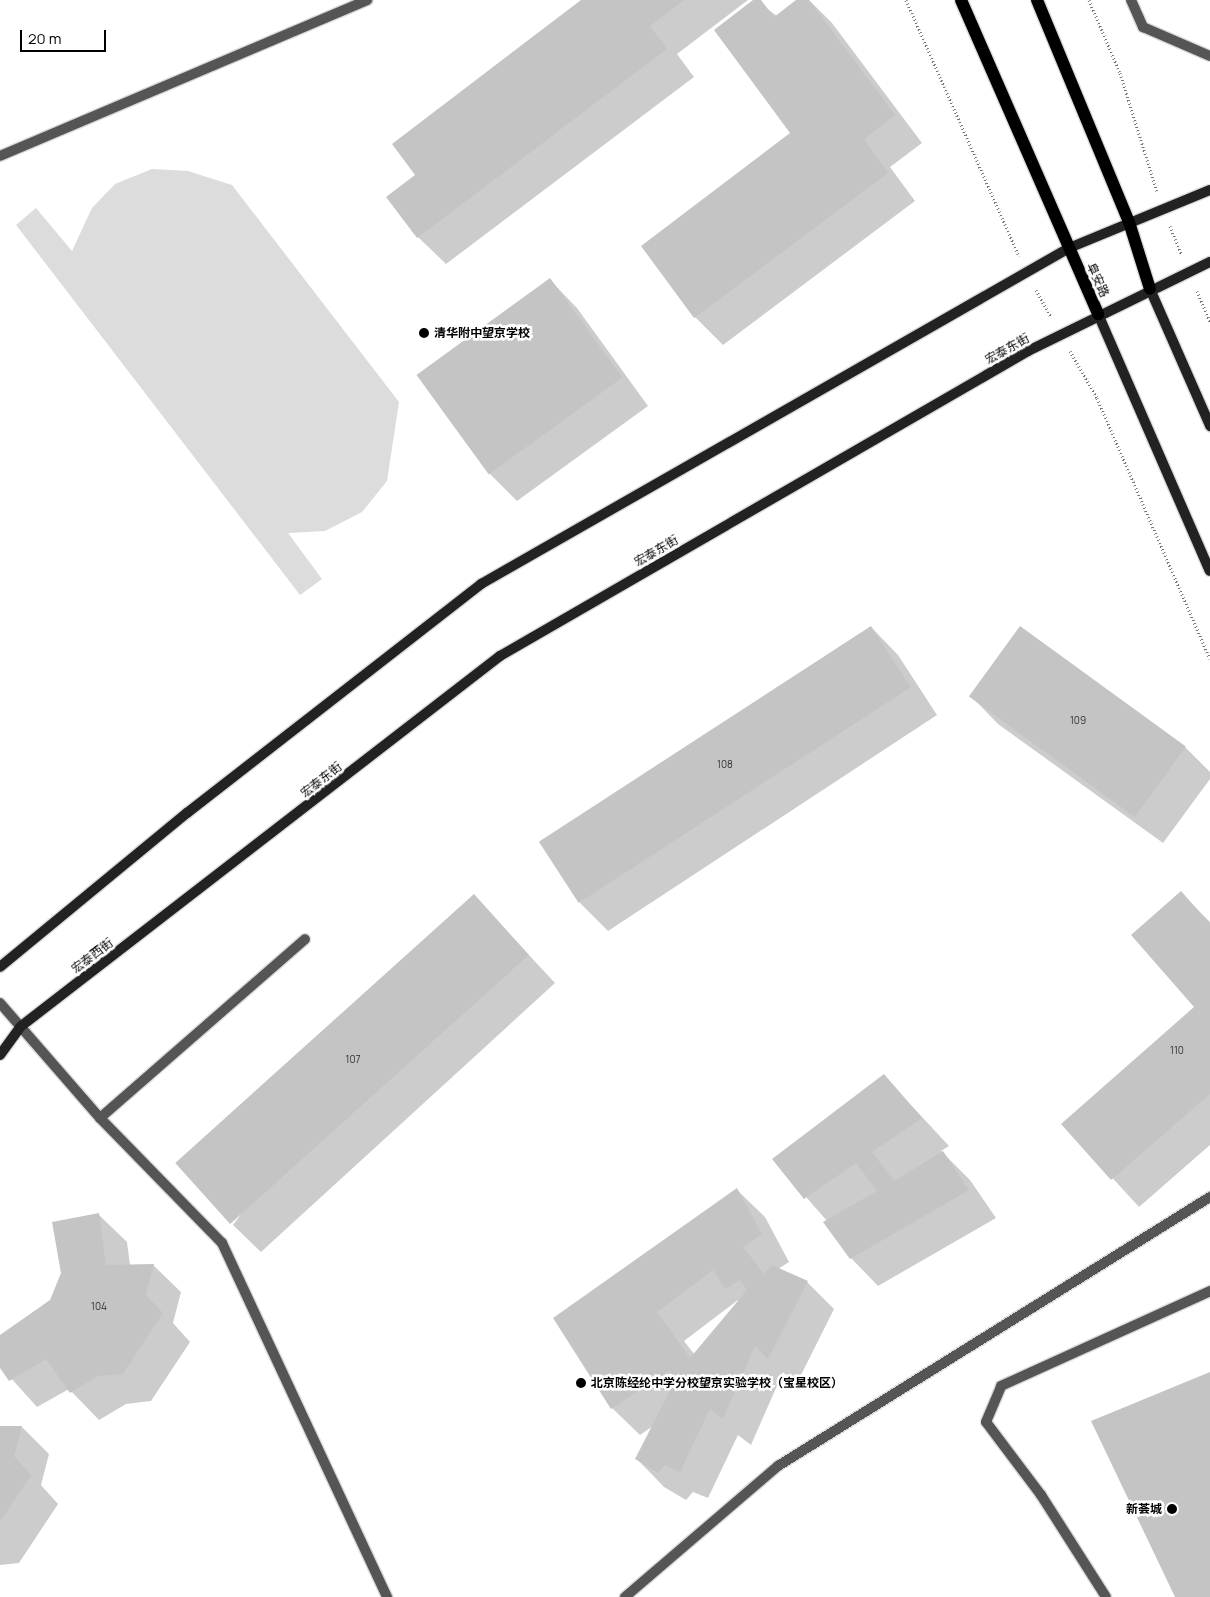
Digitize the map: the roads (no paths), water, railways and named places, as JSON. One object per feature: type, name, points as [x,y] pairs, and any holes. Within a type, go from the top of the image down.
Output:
[{"type":"main road","name":"阜安路","points":[[961,0],[1210,571]]},
{"type":"main road","points":[[1037,0],[1129,222],[1150,289],[1210,426]]},
{"type":"main road","points":[[0,967],[187,813],[481,584],[1069,248],[1210,190]]},
{"type":"main road","name":"宏泰东街","points":[[206,884],[500,656],[1098,314],[1210,262]]},
{"type":"main road","name":"宏泰西街","points":[[0,1055],[20,1027],[206,884]]},
{"type":"street","points":[[0,156],[367,0]]},
{"type":"street","points":[[1131,0],[1143,27],[1210,56]]},
{"type":"street","points":[[100,1118],[305,939]]},
{"type":"street","points":[[0,1003],[100,1118],[222,1243],[387,1597]]},
{"type":"street","points":[[626,1597],[778,1466],[1210,1197]]},
{"type":"street","points":[[1106,1597],[1041,1496],[986,1422],[1001,1386],[1210,1291]]},
{"type":"place","name":"清华附中望京学校","points":[[424,333]]},
{"type":"place","name":"北京陈经纶中学分校望京实验学校（宝星校区）","points":[[581,1383]]},
{"type":"place","name":"新荟城","points":[[1172,1509]]}]
